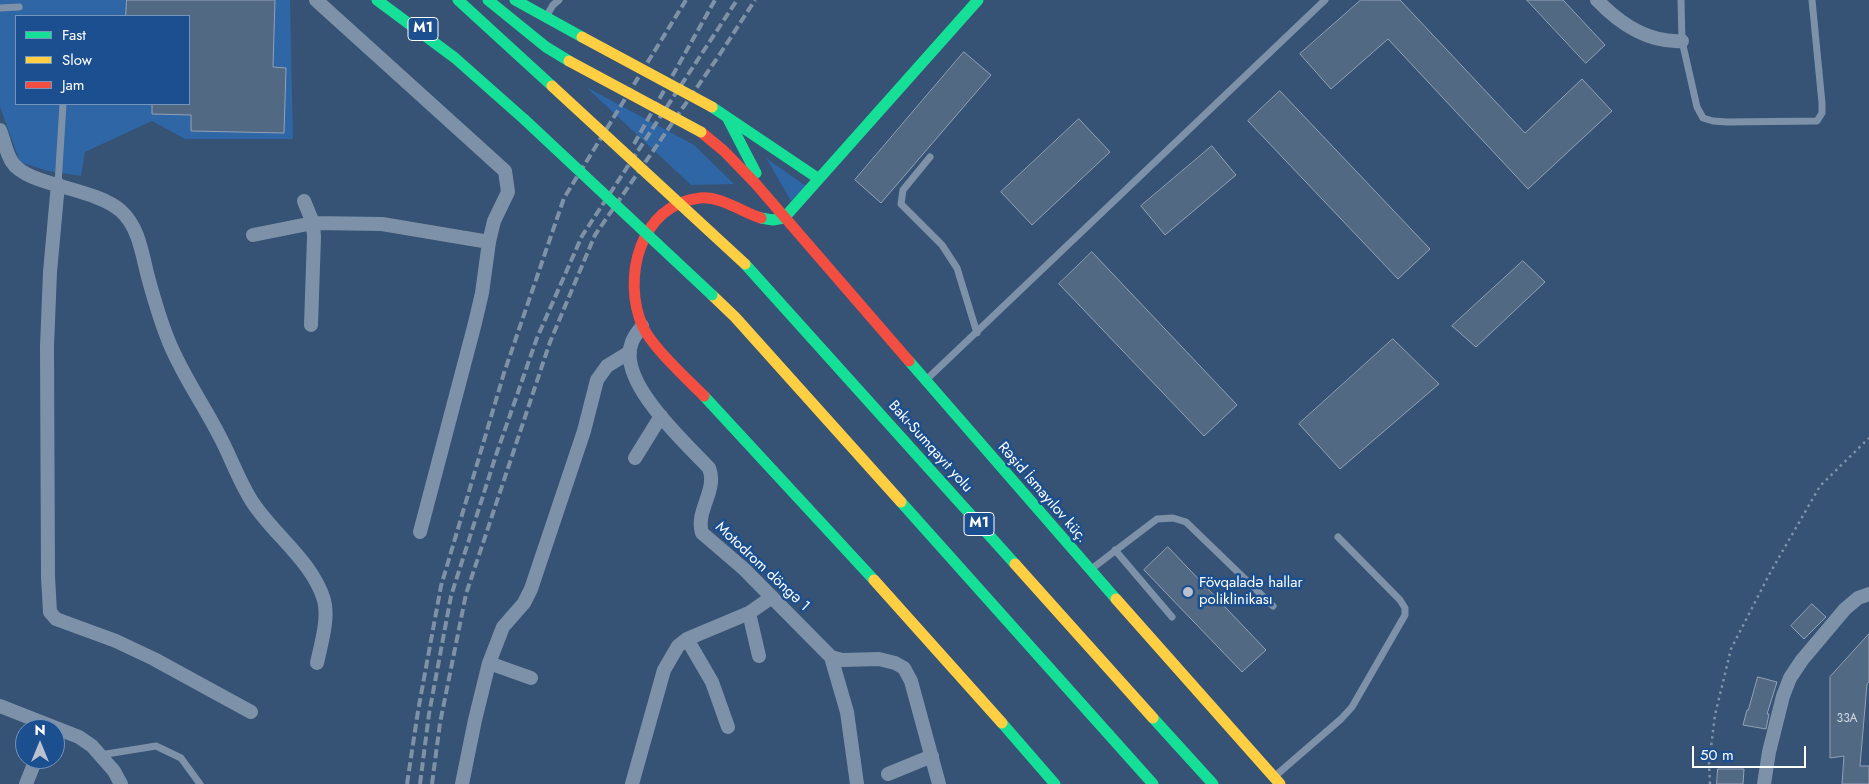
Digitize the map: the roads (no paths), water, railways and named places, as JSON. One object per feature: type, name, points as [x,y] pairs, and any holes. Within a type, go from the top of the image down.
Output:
[{"type":"main road","points":[[377,0],[455,58],[525,120],[741,324],[1153,784]]},
{"type":"main road","name":"M1","points":[[391,0],[455,58]]},
{"type":"main road","name":"Bakı-Sumqayıt yolu","points":[[458,0],[745,264],[1213,784]]},
{"type":"main road","points":[[488,0],[546,46],[569,61],[700,132],[736,161],[766,194]]},
{"type":"main road","points":[[978,0],[784,218],[776,221],[766,220],[730,204],[713,199],[699,198],[675,205],[663,213],[651,225],[642,240],[638,253],[635,280],[636,305],[642,326],[654,344],[890,596],[991,708],[1055,784]]},
{"type":"main road","points":[[522,1],[546,18],[727,116],[819,180]]},
{"type":"main road","points":[[727,116],[766,194]]},
{"type":"main road","name":"Rəşid İsmayılov küç.","points":[[766,194],[784,218],[925,381],[1277,781]]},
{"type":"street","points":[[316,0],[505,171],[508,192],[494,221],[482,293],[420,532]]},
{"type":"street","points":[[1597,0],[1632,29],[1652,38],[1670,42],[1682,41]]},
{"type":"street","points":[[0,130],[11,162],[20,172],[106,201],[121,211],[132,224],[139,241],[161,324],[230,456],[242,484],[253,503],[314,574],[324,601],[326,616],[317,663]]},
{"type":"street","points":[[58,184],[50,272],[47,346],[48,577],[50,612],[56,619],[108,638],[154,659],[251,712]]},
{"type":"street","points":[[304,201],[313,223],[314,236],[312,325]]},
{"type":"street","points":[[253,236],[313,223],[399,225],[489,242]]},
{"type":"street","points":[[462,784],[489,663],[503,627],[524,603],[531,589],[584,431],[597,380],[607,366],[630,352],[632,342],[642,326]]},
{"type":"street","name":"Motodrom döngə 1","points":[[630,352],[630,362],[638,385],[661,416],[709,468],[712,476],[701,517],[700,526],[702,533],[772,596],[831,657]]},
{"type":"street","points":[[635,458],[661,416]]},
{"type":"street","points":[[1764,784],[1769,752],[1783,696],[1790,678],[1802,660],[1845,609],[1858,598],[1869,594]]},
{"type":"street","points":[[632,784],[664,670],[678,646],[687,639],[748,613],[772,596]]},
{"type":"street","points":[[748,613],[759,656]]},
{"type":"street","points":[[687,639],[712,682],[728,727]]},
{"type":"street","points":[[857,784],[848,712],[831,657],[850,661],[879,659],[895,663],[904,668],[912,681],[939,784]]},
{"type":"street","points":[[489,663],[531,678]]},
{"type":"street","points":[[0,706],[29,719]]},
{"type":"street","points":[[65,733],[79,737],[92,746],[114,771],[121,784]]},
{"type":"street","points":[[888,774],[932,756]]},
{"type":"street","points":[[26,784],[32,769]]},
{"type":"lane","points":[[546,18],[553,5],[559,0]]},
{"type":"lane","points":[[925,381],[1325,0]]},
{"type":"lane","points":[[1681,0],[1682,41],[1697,107],[1703,118],[1728,122],[1817,121],[1822,113],[1822,103],[1812,0]]},
{"type":"lane","points":[[0,8],[19,7]]},
{"type":"lane","points":[[58,184],[63,105]]},
{"type":"lane","points":[[930,157],[903,190],[901,204],[942,245],[957,268],[977,333]]},
{"type":"lane","points":[[1090,570],[1157,519],[1173,518],[1186,522],[1273,606]]},
{"type":"lane","points":[[1277,781],[1352,707],[1406,615],[1405,608],[1400,600],[1338,536]]},
{"type":"lane","points":[[1115,550],[1172,617]]},
{"type":"lane","points":[[100,755],[156,746],[181,758],[200,784]]},
{"type":"railway","points":[[407,784],[418,711],[441,586],[504,373],[564,198],[686,0]]},
{"type":"railway","points":[[634,144],[715,0]]},
{"type":"railway","points":[[420,784],[429,714],[451,596],[496,455],[537,338],[582,236],[737,0]]},
{"type":"railway","points":[[432,784],[440,723],[466,594],[550,342],[595,235],[755,0]]},
{"type":"place","name":"Fövqaladə hallar poliklinikası","points":[[1188,592]]}]
